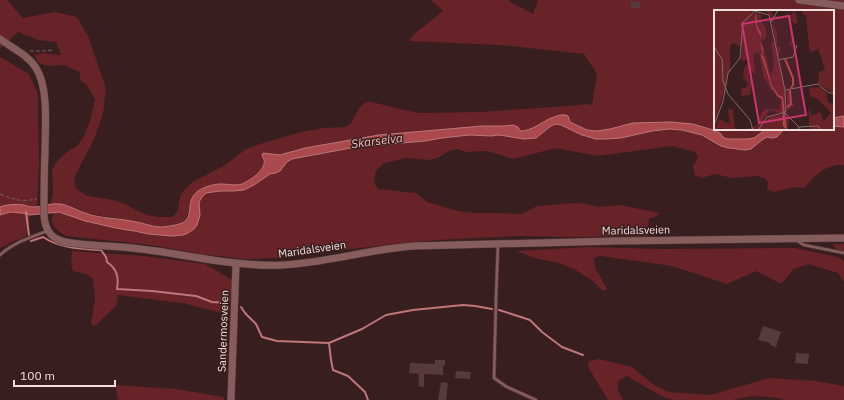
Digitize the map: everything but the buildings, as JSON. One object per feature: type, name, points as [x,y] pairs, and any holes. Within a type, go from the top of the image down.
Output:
[{"type":"street","points":[[799,0],[844,6]]},
{"type":"street","points":[[0,39],[31,61],[40,77],[45,109],[44,216],[48,231]]},
{"type":"street","name":"Maridalsveien","points":[[48,231],[55,239],[64,242],[141,249],[236,264],[263,265],[304,263],[406,246],[844,238]]},
{"type":"street","name":"Sandermosveien","points":[[231,400],[236,264]]},
{"type":"lane","points":[[0,255],[12,246],[30,237],[48,231]]},
{"type":"lane","name":"Maridalsveien","points":[[794,238],[804,245],[844,253]]},
{"type":"lane","points":[[498,244],[494,378],[507,387],[536,400]]},
{"type":"path","points":[[22,55],[30,51],[54,50]]},
{"type":"path","points":[[0,194],[14,200],[26,201],[44,199]]},
{"type":"shaded area","points":[[0,0],[7,0],[23,18],[55,12],[77,17],[88,36],[106,88],[103,114],[94,139],[76,174],[74,181],[76,188],[88,196],[113,200],[148,215],[157,217],[171,217],[175,215],[178,209],[180,196],[184,190],[193,182],[225,165],[246,149],[301,132],[324,128],[346,127],[352,122],[359,108],[366,102],[420,113],[480,112],[587,104],[592,105],[597,74],[584,54],[500,45],[409,41],[414,34],[443,11],[431,0],[508,0],[533,14],[538,0],[844,0],[844,116],[834,118],[834,10],[714,10],[714,130],[765,130],[754,138],[728,139],[724,138],[720,133],[702,126],[670,122],[633,123],[597,131],[587,130],[570,122],[566,115],[520,131],[513,125],[482,126],[379,135],[305,148],[280,155],[268,153],[264,158],[264,166],[262,170],[254,177],[238,185],[217,184],[202,189],[194,195],[190,202],[185,222],[159,227],[86,213],[68,205],[50,205],[53,195],[52,170],[57,161],[77,146],[84,136],[90,121],[95,99],[86,84],[80,80],[80,72],[64,65],[50,66],[40,64],[34,55],[42,53],[61,55],[56,42],[38,40],[18,32],[0,48]]},
{"type":"shaded area","points":[[0,57],[29,74],[38,94],[39,166],[37,206],[28,207],[9,205],[0,207]]},
{"type":"shaded area","points":[[556,124],[561,125],[596,139],[621,138],[669,129],[682,130],[702,135],[721,146],[745,150],[751,149],[767,137],[777,137],[784,130],[834,130],[834,126],[844,127],[844,165],[826,168],[804,188],[794,187],[774,192],[767,190],[768,183],[766,179],[757,176],[732,178],[715,174],[702,178],[695,175],[693,167],[698,157],[695,152],[672,146],[597,156],[556,148],[513,159],[487,151],[467,152],[457,149],[449,151],[431,160],[405,158],[385,163],[376,170],[374,183],[378,189],[416,193],[427,202],[458,211],[475,213],[522,214],[537,206],[574,203],[598,207],[620,205],[659,213],[657,216],[649,219],[647,236],[515,236],[438,240],[279,258],[244,259],[202,254],[151,245],[66,236],[54,227],[52,221],[53,212],[59,212],[97,224],[149,234],[171,236],[199,208],[199,202],[206,193],[244,190],[271,173],[280,171],[287,162],[292,159],[356,147],[425,141],[469,135],[499,135],[524,139],[536,138],[551,126]]},
{"type":"shaded area","points":[[10,212],[30,215],[28,230],[25,237],[0,248],[0,215]]},
{"type":"shaded area","points":[[832,244],[844,244],[844,255],[839,252]]},
{"type":"shaded area","points":[[587,247],[662,249],[795,248],[838,257],[844,261],[844,282],[838,273],[808,264],[794,269],[781,284],[756,271],[727,284],[672,266],[601,256],[594,258],[595,267],[607,289],[603,291],[593,281],[574,269],[516,251]]},
{"type":"shaded area","points":[[72,251],[144,256],[205,264],[232,280],[229,315],[187,304],[118,295],[116,306],[95,326],[91,324],[95,298],[93,279],[86,274],[73,271],[71,264]]},
{"type":"shaded area","points":[[599,359],[632,367],[654,385],[669,392],[710,395],[769,378],[816,381],[844,386],[844,400],[784,400],[778,398],[753,396],[732,400],[673,400],[663,397],[627,376],[618,381],[618,391],[623,400],[608,400],[588,367],[589,361]]},
{"type":"shaded area","points":[[115,385],[176,389],[224,397],[224,400],[121,400],[118,399]]},
{"type":"water","name":"Skarselva","points":[[566,115],[568,116],[570,122],[587,130],[597,131],[633,123],[670,122],[693,124],[720,133],[724,138],[728,139],[754,138],[765,130],[784,130],[777,137],[767,137],[751,149],[745,150],[721,146],[702,135],[682,130],[669,129],[621,138],[596,139],[556,124],[551,126],[536,138],[524,139],[499,135],[469,135],[425,141],[356,147],[292,159],[287,162],[280,171],[270,174],[244,190],[206,193],[199,202],[200,215],[197,225],[194,229],[183,235],[171,236],[149,234],[116,228],[85,221],[59,212],[30,215],[10,212],[0,215],[0,207],[6,205],[18,204],[33,207],[60,204],[97,216],[157,227],[175,225],[182,223],[189,216],[191,201],[193,196],[198,191],[209,186],[221,184],[242,184],[259,173],[264,164],[262,156],[263,153],[280,155],[305,148],[379,135],[482,126],[513,125],[518,127],[520,131],[524,131],[551,118]]},
{"type":"water","points":[[844,116],[844,127],[834,126],[834,118]]},
{"type":"waterway","points":[[26,212],[29,235]]},
{"type":"waterway","points":[[31,241],[43,237],[63,246],[101,250],[106,257],[107,262],[115,270],[118,281],[117,289],[196,296],[212,302],[228,303]]},
{"type":"waterway","points":[[241,307],[256,324],[262,337],[277,341],[329,343],[362,329],[386,315],[413,310],[463,305],[492,309]]},
{"type":"waterway","points":[[499,310],[530,320],[542,332],[562,347],[583,355]]},
{"type":"waterway","points":[[329,343],[333,370],[348,376],[365,392],[368,400]]}]
